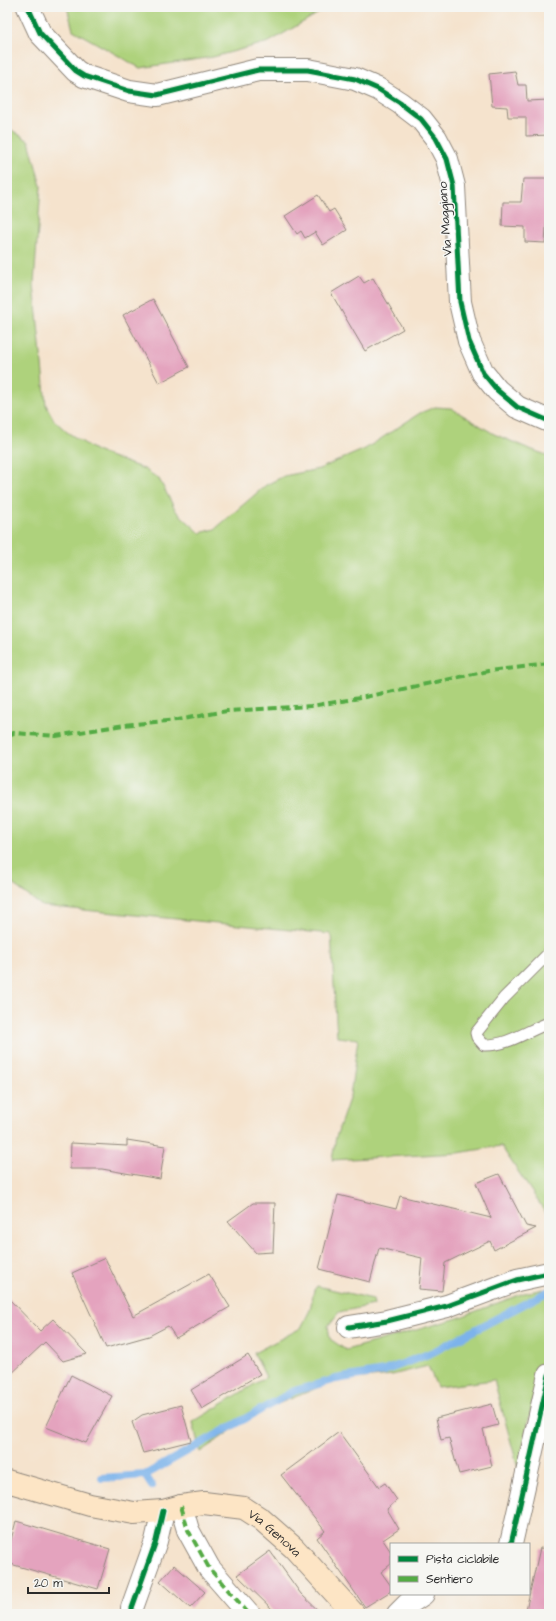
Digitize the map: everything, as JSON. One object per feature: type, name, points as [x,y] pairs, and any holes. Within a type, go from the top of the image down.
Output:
[{"type":"main road","name":"Via Genova","points":[[7,1481],[90,1505],[134,1513],[172,1509],[204,1503],[244,1508],[260,1519],[294,1548],[354,1614]]},
{"type":"street","name":"Via Maggiano","points":[[28,7],[40,33],[76,71],[84,76],[129,90],[157,95],[258,70],[308,70],[356,79],[378,89],[421,119],[436,138],[447,159],[454,186],[460,302],[468,341],[483,373],[497,390],[517,407],[549,421]]},
{"type":"street","points":[[349,1327],[387,1321],[447,1306],[517,1280],[549,1272]]},
{"type":"street","points":[[511,1543],[542,1432],[549,1375]]},
{"type":"street","points":[[132,1614],[132,1608],[156,1541],[172,1509],[188,1530],[209,1568],[249,1614]]},
{"type":"street","points":[[398,1614],[408,1604],[422,1595]]},
{"type":"lane","points":[[549,952],[504,998],[476,1033],[477,1037],[484,1045],[492,1045],[507,1041],[549,1022]]},
{"type":"green space","points":[[67,7],[329,7],[269,42],[213,57],[140,68],[73,30]]},
{"type":"green space","points":[[7,127],[29,141],[41,186],[34,284],[46,405],[54,420],[67,432],[96,451],[144,469],[159,479],[176,511],[200,533],[215,529],[266,485],[284,476],[319,469],[365,449],[420,413],[435,407],[451,408],[494,434],[549,456],[549,1208],[546,1213],[501,1146],[458,1153],[332,1160],[336,1137],[350,1096],[358,1039],[337,1037],[331,934],[42,906],[7,880]]},
{"type":"green space","points":[[317,1286],[373,1299],[374,1305],[339,1312],[328,1326],[330,1339],[346,1350],[458,1318],[524,1293],[549,1288],[549,1329],[518,1468],[494,1380],[437,1387],[428,1366],[392,1375],[334,1381],[258,1412],[200,1452],[193,1422],[266,1377],[254,1353],[301,1328],[310,1310],[314,1290]]},
{"type":"building","points":[[515,71],[518,85],[526,85],[527,101],[549,100],[549,135],[526,136],[526,117],[508,117],[507,107],[492,106],[489,74]]},
{"type":"building","points":[[523,179],[549,179],[549,213],[547,213],[545,243],[525,242],[525,227],[502,226],[503,202],[521,202]]},
{"type":"building","points":[[318,195],[329,212],[334,209],[347,230],[323,245],[315,232],[305,238],[301,231],[297,234],[285,216]]},
{"type":"building","points":[[359,276],[364,283],[373,278],[403,329],[365,351],[331,293]]},
{"type":"building","points":[[153,299],[189,367],[159,383],[123,315]]},
{"type":"building","points":[[127,1140],[165,1146],[160,1179],[102,1169],[70,1169],[71,1143],[127,1146]]},
{"type":"building","points":[[499,1174],[526,1226],[536,1228],[494,1250],[490,1241],[445,1263],[442,1291],[419,1289],[422,1258],[379,1248],[370,1282],[319,1269],[338,1195],[396,1209],[400,1196],[491,1218],[476,1183]]},
{"type":"building","points":[[253,1203],[275,1203],[273,1252],[256,1253],[228,1221]]},
{"type":"building","points":[[105,1258],[133,1316],[209,1274],[230,1307],[176,1338],[168,1326],[149,1336],[106,1348],[72,1273]]},
{"type":"building","points":[[7,1297],[40,1331],[53,1319],[87,1354],[63,1361],[45,1342],[7,1378]]},
{"type":"building","points":[[248,1355],[260,1374],[202,1409],[191,1390]]},
{"type":"building","points":[[71,1375],[112,1396],[86,1443],[46,1427]]},
{"type":"building","points":[[492,1404],[498,1425],[483,1429],[492,1466],[459,1474],[449,1438],[441,1440],[436,1418]]},
{"type":"building","points":[[181,1405],[191,1441],[143,1453],[132,1422],[142,1415]]},
{"type":"building","points":[[339,1432],[379,1487],[385,1483],[397,1500],[387,1509],[399,1529],[383,1540],[390,1550],[390,1565],[381,1572],[390,1585],[390,1592],[365,1607],[317,1538],[325,1531],[281,1475]]},
{"type":"building","points":[[16,1521],[110,1549],[98,1589],[7,1563],[7,1555]]},
{"type":"building","points":[[540,1548],[549,1549],[549,1614],[525,1614]]},
{"type":"building","points":[[270,1551],[301,1594],[322,1614],[277,1614],[237,1575]]},
{"type":"building","points":[[174,1565],[205,1592],[190,1608],[160,1581]]},
{"type":"waterway","points":[[102,1478],[145,1475],[294,1391],[336,1379],[384,1371],[431,1353],[549,1291]]},
{"type":"waterway","points":[[145,1475],[152,1486]]},
{"type":"marked path","points":[[7,735],[14,733],[56,736],[124,725],[177,720],[227,711],[311,706],[360,698],[488,671],[549,664]]},
{"type":"marked path","points":[[181,1506],[188,1530],[209,1568],[249,1614]]},
{"type":"cycle path","points":[[28,7],[40,33],[76,71],[84,76],[129,91],[157,95],[258,70],[308,70],[355,79],[378,89],[421,119],[436,138],[447,159],[454,186],[460,302],[469,341],[483,373],[497,390],[517,407],[549,421]]},
{"type":"cycle path","points":[[349,1327],[387,1321],[447,1306],[517,1280],[549,1273]]},
{"type":"cycle path","points":[[511,1543],[549,1375]]},
{"type":"cycle path","points":[[132,1614],[132,1608],[156,1541],[163,1511]]}]
